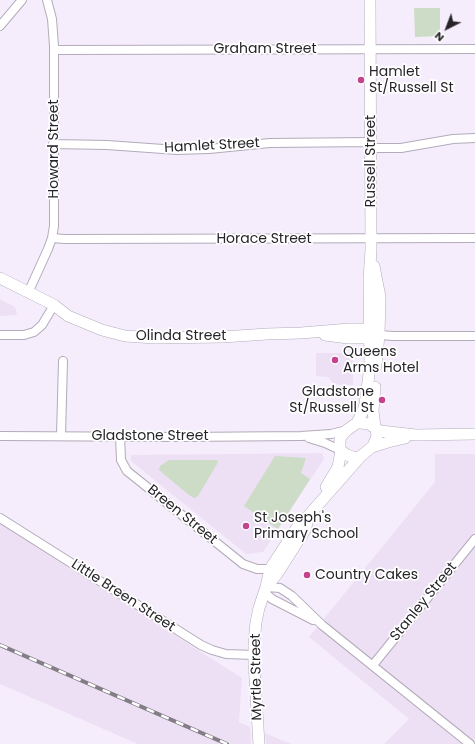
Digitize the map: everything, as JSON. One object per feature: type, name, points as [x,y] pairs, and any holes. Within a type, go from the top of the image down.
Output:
[{"type":"main road","name":"Russell Street","points":[[370,0],[371,244],[369,279],[373,334],[375,428]]},
{"type":"main road","points":[[0,278],[28,293]]},
{"type":"main road","points":[[0,282],[28,293]]},
{"type":"main road","name":"Olinda Street","points":[[28,293],[54,305],[71,309],[107,324],[135,330],[267,334],[301,333],[348,338],[373,334]]},
{"type":"main road","name":"Russell Street","points":[[357,423],[363,411],[368,390],[373,334]]},
{"type":"main road","points":[[375,428],[376,441],[372,447],[360,456],[355,458],[350,457],[340,451],[340,439],[343,434],[357,423],[368,424],[381,431],[416,435],[475,434]]},
{"type":"main road","points":[[372,447],[416,435]]},
{"type":"main road","name":"Myrtle Street","points":[[265,590],[305,530],[309,516],[338,467],[340,451]]},
{"type":"main road","name":"Myrtle Street","points":[[259,744],[254,655],[256,622],[270,569],[298,526],[309,516],[360,456]]},
{"type":"street","points":[[0,26],[22,0]]},
{"type":"street","name":"Howard Street","points":[[28,293],[44,260],[52,238],[54,226],[54,50],[52,18],[47,0]]},
{"type":"street","name":"Graham Street","points":[[54,50],[475,49]]},
{"type":"street","name":"Hamlet Street","points":[[53,144],[107,145],[177,150],[270,143],[371,145],[401,148],[453,139],[475,138]]},
{"type":"street","name":"Horace Street","points":[[52,238],[65,240],[371,244],[475,238]]},
{"type":"street","points":[[0,335],[24,336],[34,332],[42,325],[54,305]]},
{"type":"street","name":"Olinda Street","points":[[373,334],[393,336],[475,336]]},
{"type":"street","points":[[61,436],[63,361]]},
{"type":"street","name":"Gladstone Street","points":[[0,436],[301,436],[331,434],[347,430]]},
{"type":"street","name":"Breen Street","points":[[120,436],[121,460],[127,471],[243,564],[257,569],[270,569]]},
{"type":"street","name":"Gladstone Street","points":[[301,436],[318,440],[340,451]]},
{"type":"street","name":"Little Breen Street","points":[[0,518],[201,645],[226,654],[254,655]]},
{"type":"street","name":"Stanley Street","points":[[373,665],[475,538]]},
{"type":"street","points":[[322,625],[272,599],[265,590],[276,587],[286,592],[302,605],[322,625],[470,744]]},
{"type":"shaded area","points":[[0,299],[15,307],[17,315],[0,316]]},
{"type":"shaded area","name":"Queens Arms Hotel","points":[[316,353],[353,353],[353,385],[340,385],[333,383],[328,377],[316,376]]},
{"type":"shaded area","name":"St Joseph's Primary School","points":[[322,453],[324,459],[263,552],[246,554],[131,461],[131,455]]},
{"type":"shaded area","points":[[435,454],[475,454],[475,744],[384,744],[409,719],[309,637],[435,482]]},
{"type":"shaded area","points":[[0,524],[242,678],[239,722],[250,727],[251,744],[138,744],[0,684]]},
{"type":"shaded area","points":[[265,733],[291,744],[266,744]]},
{"type":"green space","points":[[414,8],[440,8],[440,36],[415,37]]},
{"type":"green space","points":[[275,456],[306,458],[301,473],[310,479],[278,529],[244,506]]},
{"type":"green space","points":[[169,460],[218,460],[198,496],[194,498],[159,470],[160,466]]},
{"type":"railway","points":[[0,645],[227,744]]},
{"type":"place","name":"Hamlet St/Russell St","points":[[361,80]]},
{"type":"place","name":"Queens Arms Hotel","points":[[335,360]]},
{"type":"place","name":"Gladstone St/Russell St","points":[[382,400]]},
{"type":"place","name":"St Joseph's Primary School","points":[[246,526]]},
{"type":"place","name":"Country Cakes","points":[[307,575]]}]
